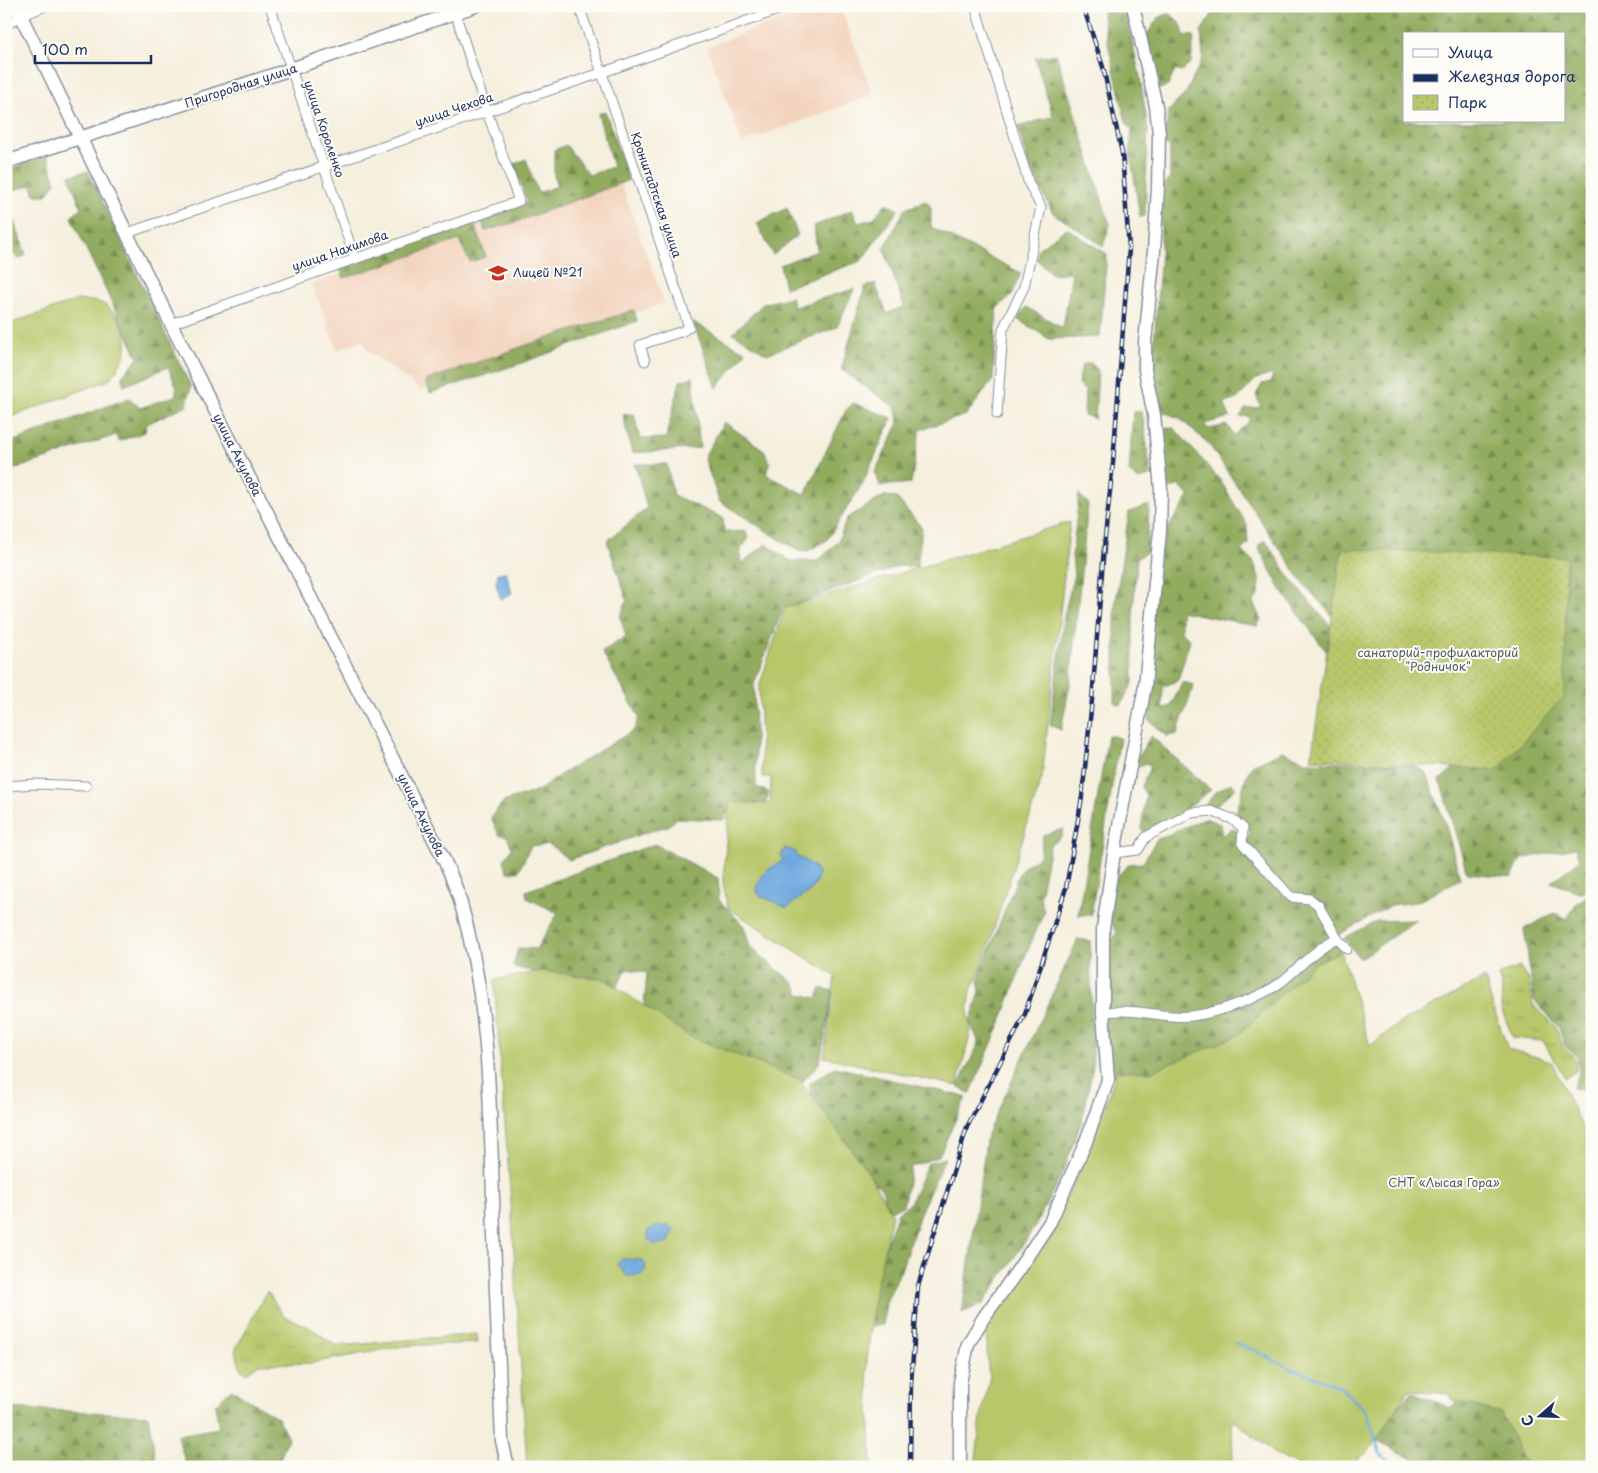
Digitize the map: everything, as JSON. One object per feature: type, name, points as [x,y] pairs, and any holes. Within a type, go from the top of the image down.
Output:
[{"type":"main road","name":"Пригородная улица","points":[[6,162],[291,69],[454,10],[474,6]]},
{"type":"main road","points":[[960,1467],[960,1383],[968,1344],[984,1317],[1050,1222],[1085,1144],[1108,1080],[1103,1013],[1103,928],[1114,852],[1145,686],[1160,531],[1161,489],[1154,415],[1145,370],[1145,342],[1154,251],[1159,134],[1156,106],[1133,6]]},
{"type":"main road","name":"улица Акулова","points":[[18,11],[170,324],[420,810],[460,902],[476,961],[484,1020],[490,1090],[502,1441],[508,1467]]},
{"type":"street","points":[[6,25],[18,11],[45,6]]},
{"type":"street","name":"улица Короленко","points":[[270,6],[355,259]]},
{"type":"street","name":"Кронштадтская улица","points":[[579,6],[688,327],[683,331],[640,345],[645,361]]},
{"type":"street","name":"улица Чехова","points":[[127,233],[601,73],[789,6]]},
{"type":"street","points":[[975,6],[1029,184],[1041,208],[1024,287],[1003,329],[997,414]]},
{"type":"street","points":[[454,10],[487,112]]},
{"type":"street","name":"улица Нахимова","points":[[170,324],[519,201],[487,112]]},
{"type":"street","points":[[6,786],[35,784],[86,786]]},
{"type":"street","points":[[1114,852],[1138,850],[1146,837],[1190,813],[1211,810],[1232,819],[1243,828],[1242,843],[1291,897],[1310,899],[1318,906],[1337,938],[1347,949]]},
{"type":"street","points":[[1103,1013],[1116,1010],[1172,1016],[1198,1016],[1231,1006],[1279,984],[1327,943],[1337,938]]},
{"type":"shaded area","points":[[816,6],[840,6],[873,95],[742,143],[707,47]]},
{"type":"shaded area","name":"Лицей №21","points":[[618,175],[664,303],[421,390],[367,350],[363,340],[337,350],[312,284]]},
{"type":"green space","points":[[1102,6],[1124,6],[1140,77],[1148,129],[1145,216],[1140,217],[1130,151],[1132,130],[1126,122],[1105,30]]},
{"type":"green space","points":[[1218,6],[1592,6],[1592,888],[1582,893],[1551,882],[1580,860],[1575,848],[1521,859],[1512,877],[1467,873],[1440,780],[1458,764],[1478,770],[1514,748],[1371,659],[1303,583],[1208,443],[1179,418],[1161,411],[1151,381],[1161,252],[1161,189],[1170,178],[1170,146],[1163,145],[1169,110],[1186,93],[1203,58],[1201,31]],"holes":[[[1273,374],[1271,382],[1262,384],[1256,395],[1261,407],[1245,409],[1240,417],[1250,416],[1248,423],[1234,435],[1227,425],[1209,429],[1204,424],[1230,417],[1224,403],[1237,399],[1256,379]]]},
{"type":"green space","points":[[1170,13],[1181,24],[1184,35],[1194,36],[1191,63],[1182,72],[1175,70],[1168,86],[1156,90],[1146,36],[1158,18]]},
{"type":"green space","points":[[1056,54],[1110,225],[1103,246],[1053,213],[1028,165],[1018,127],[1053,116],[1035,58]]},
{"type":"green space","points":[[605,111],[629,180],[516,222],[485,231],[481,218],[527,202],[514,164],[526,159],[538,193],[557,186],[554,176],[554,150],[566,145],[589,175],[613,167],[598,114]]},
{"type":"green space","points":[[47,156],[56,182],[47,195],[35,195],[32,185],[6,192],[6,170]]},
{"type":"green space","points":[[88,171],[191,387],[187,405],[147,424],[145,432],[119,441],[116,435],[6,472],[6,444],[129,398],[140,408],[175,396],[177,388],[168,367],[124,386],[122,376],[138,358],[71,217],[81,207],[69,176]]},
{"type":"green space","points":[[6,196],[26,255],[19,259],[13,253],[7,239],[5,221]]},
{"type":"green space","points":[[926,201],[931,207],[931,227],[1021,273],[1012,295],[997,308],[993,380],[966,415],[920,430],[911,483],[880,486],[875,472],[899,423],[895,407],[841,370],[865,287],[875,283],[887,314],[904,306],[884,249],[905,209]]},
{"type":"green space","points":[[886,203],[898,210],[861,261],[785,288],[780,265],[817,251],[814,226],[852,210],[858,223],[873,219]]},
{"type":"green space","points":[[787,208],[798,235],[773,255],[757,223]]},
{"type":"green space","points":[[473,220],[486,257],[470,262],[459,240],[344,278],[340,268]]},
{"type":"green space","points":[[1067,228],[1107,254],[1100,337],[1049,339],[1017,319],[1026,307],[1063,328],[1072,272],[1052,274],[1037,260],[1038,249]]},
{"type":"green space","points":[[854,289],[837,327],[767,354],[733,333],[763,304],[791,297],[794,307]]},
{"type":"green space","points":[[78,300],[102,303],[110,309],[119,321],[123,328],[126,343],[126,350],[120,366],[109,380],[6,419],[6,325]]},
{"type":"green space","points":[[634,310],[637,321],[519,364],[430,393],[425,381],[515,349]]},
{"type":"green space","points":[[693,322],[746,352],[717,388]]},
{"type":"green space","points":[[1091,363],[1098,370],[1095,419],[1084,415],[1085,390],[1078,385],[1082,365]]},
{"type":"green space","points":[[693,377],[700,448],[632,453],[623,415],[634,414],[640,439],[666,438],[680,381]]},
{"type":"green space","points":[[853,403],[892,418],[863,483],[827,540],[808,551],[798,551],[719,501],[704,457],[724,422],[764,450],[770,464],[766,474],[805,495],[846,410]]},
{"type":"green space","points":[[1142,411],[1151,475],[1139,480],[1129,472],[1133,412]]},
{"type":"green space","points":[[1155,428],[1174,428],[1220,480],[1247,525],[1248,544],[1241,550],[1253,561],[1260,580],[1259,595],[1253,602],[1261,620],[1257,626],[1181,611],[1181,632],[1190,640],[1178,680],[1163,687],[1162,709],[1171,706],[1182,682],[1194,685],[1177,734],[1167,736],[1149,720],[1153,690],[1147,681],[1161,538],[1189,497],[1179,485],[1165,491]]},
{"type":"green space","points":[[635,464],[667,464],[673,495],[723,518],[724,532],[745,531],[749,538],[741,549],[740,563],[766,544],[791,561],[818,561],[838,542],[847,518],[884,496],[896,497],[922,528],[917,567],[899,566],[783,609],[754,684],[756,787],[769,792],[764,809],[732,805],[723,820],[677,818],[667,827],[659,828],[569,860],[549,844],[531,846],[518,872],[507,872],[504,860],[512,848],[507,836],[499,835],[491,817],[503,802],[540,790],[560,775],[634,730],[639,717],[602,652],[626,636],[620,617],[627,600],[607,541],[647,508]]},
{"type":"green space","points":[[1079,494],[1088,503],[1070,684],[1061,730],[1050,725],[1064,616],[1074,575],[1072,556]]},
{"type":"green space","points":[[1149,505],[1147,552],[1137,558],[1133,617],[1133,683],[1121,705],[1115,703],[1115,607],[1129,512]]},
{"type":"green space","points":[[1070,522],[1042,778],[982,966],[971,990],[968,1012],[971,1031],[957,1086],[824,1057],[835,976],[728,908],[723,883],[729,802],[770,804],[771,777],[762,777],[759,687],[785,608]]},
{"type":"green space","points":[[1265,540],[1293,582],[1336,633],[1369,693],[1325,650],[1281,590],[1258,546]]},
{"type":"green space","name":"санаторий-профилакторий \"Родничок\"","points":[[1342,549],[1566,557],[1565,695],[1497,770],[1311,759]]},
{"type":"green space","points":[[1108,735],[1120,738],[1091,915],[1078,915]]},
{"type":"green space","points":[[1151,736],[1211,790],[1164,827],[1148,837],[1141,829],[1146,795],[1141,787],[1151,765],[1145,763],[1133,770],[1135,761]]},
{"type":"green space","points":[[1282,751],[1308,762],[1410,765],[1426,772],[1447,829],[1460,879],[1417,902],[1391,905],[1321,945],[1275,985],[1236,1004],[1193,1015],[1106,1007],[1106,946],[1117,933],[1107,916],[1116,877],[1129,864],[1143,863],[1156,840],[1205,818],[1220,824],[1222,836],[1232,828],[1247,838],[1251,831],[1235,818],[1246,777],[1252,765]]},
{"type":"green space","points":[[1231,783],[1236,788],[1211,810],[1204,806],[1216,792]]},
{"type":"green space","points":[[1064,829],[1061,837],[1050,845],[1040,897],[1044,912],[1001,1022],[970,1094],[958,1086],[979,1043],[970,1022],[980,992],[978,980],[1019,873],[1025,866],[1040,856],[1043,835]]},
{"type":"green space","points":[[655,844],[718,878],[719,900],[744,926],[750,947],[794,983],[800,994],[817,998],[821,988],[833,991],[820,1062],[799,1086],[642,1027],[647,973],[627,969],[615,990],[513,967],[518,948],[536,949],[558,913],[527,898],[526,891]]},
{"type":"green space","points":[[1592,892],[1592,1093],[1573,1088],[1579,1074],[1578,1057],[1565,1046],[1559,1027],[1534,1000],[1524,929],[1555,913],[1567,919],[1576,904]]},
{"type":"green space","points":[[1416,920],[1360,959],[1344,938],[1377,921]]},
{"type":"green space","points":[[1078,939],[1090,941],[1093,1066],[1083,1117],[1063,1172],[1034,1228],[983,1304],[962,1313],[987,1134]]},
{"type":"green space","points":[[1339,945],[1340,952],[1246,1037],[1119,1085],[1105,1061],[1105,1015],[1119,1013],[1169,1019],[1248,1003],[1326,946]]},
{"type":"green space","name":"СНТ «Лысая Гора»","points":[[1341,951],[1370,1046],[1398,1024],[1485,978],[1508,1049],[1551,1061],[1586,1135],[1592,1153],[1592,1467],[1530,1467],[1522,1457],[1501,1413],[1453,1400],[1450,1394],[1409,1390],[1369,1451],[1347,1467],[1300,1467],[1275,1454],[1232,1419],[1233,1467],[975,1467],[981,1417],[990,1376],[986,1328],[993,1323],[991,1315],[1062,1207],[1093,1142],[1117,1071],[1150,1072],[1237,1036],[1314,964]]},
{"type":"green space","points":[[1520,967],[1529,981],[1533,1004],[1556,1027],[1563,1047],[1576,1059],[1576,1071],[1565,1078],[1543,1041],[1513,1038],[1501,1008],[1502,989],[1498,975]]},
{"type":"green space","points":[[542,971],[604,979],[689,1036],[800,1080],[870,1175],[892,1215],[874,1296],[867,1361],[872,1467],[527,1467],[511,1203],[494,980]]},
{"type":"green space","points":[[835,1067],[966,1097],[939,1156],[911,1167],[903,1206],[885,1212],[883,1191],[855,1158],[819,1126],[809,1084]]},
{"type":"green space","points":[[1592,1093],[1592,1114],[1588,1114],[1589,1098]]},
{"type":"green space","points":[[945,1158],[921,1211],[901,1270],[886,1302],[883,1325],[871,1326],[845,1305],[878,1267],[898,1212],[909,1205],[928,1163]]},
{"type":"green space","points":[[267,1291],[284,1316],[311,1328],[336,1346],[477,1334],[477,1343],[404,1346],[311,1363],[259,1364],[247,1373],[241,1370],[235,1350]]},
{"type":"green space","points":[[231,1389],[278,1418],[288,1438],[277,1467],[187,1467],[177,1435],[219,1428],[215,1405]]},
{"type":"green space","points":[[1412,1392],[1451,1408],[1461,1399],[1501,1408],[1531,1467],[1427,1467],[1371,1437]]},
{"type":"green space","points":[[6,1408],[148,1415],[157,1467],[6,1467]]},
{"type":"water","points":[[506,572],[512,593],[501,600],[496,584],[498,573]]},
{"type":"water","points":[[785,848],[796,852],[796,856],[812,865],[819,875],[812,889],[787,908],[759,895],[756,887],[765,872],[783,860],[781,855]]},
{"type":"water","points":[[658,1226],[667,1226],[674,1230],[669,1242],[655,1245],[648,1240],[648,1230]]},
{"type":"water","points":[[622,1259],[642,1260],[646,1266],[644,1272],[641,1275],[627,1276],[617,1264]]},
{"type":"waterway","points":[[1235,1343],[1254,1350],[1289,1368],[1339,1386],[1367,1412],[1380,1453],[1394,1467]]},
{"type":"railway","points":[[910,1467],[911,1384],[918,1286],[967,1127],[1025,1014],[1066,888],[1082,797],[1113,463],[1129,248],[1122,153],[1103,67],[1083,6]]},
{"type":"place","name":"Лицей №21","points":[[498,273]]}]
